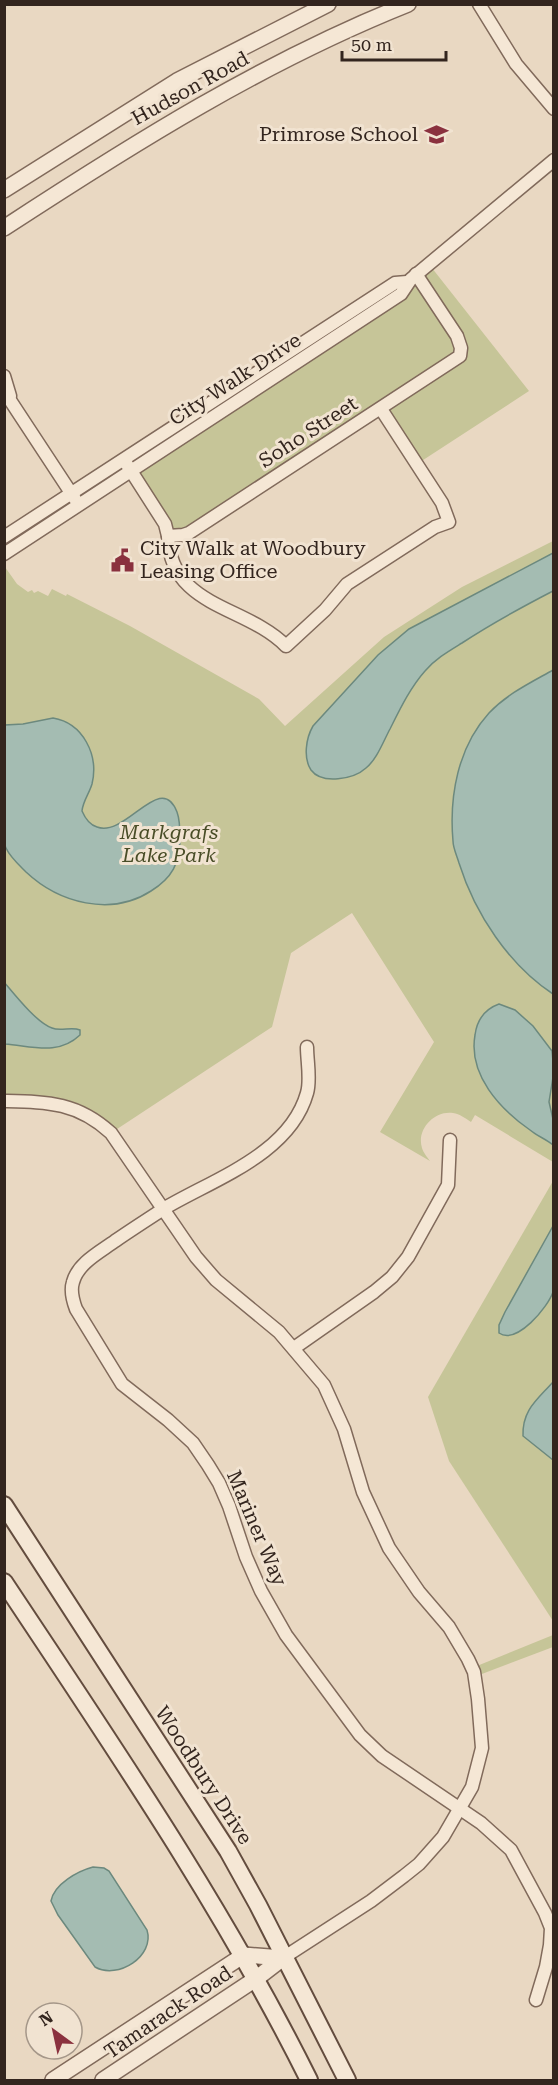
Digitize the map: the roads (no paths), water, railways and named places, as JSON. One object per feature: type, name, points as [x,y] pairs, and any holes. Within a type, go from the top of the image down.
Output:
[{"type":"main road","name":"Woodbury Drive","points":[[4,1505],[212,1824],[243,1878],[347,2080]]},
{"type":"main road","points":[[4,1582],[130,1772],[244,1955],[309,2080]]},
{"type":"street","name":"Hudson Road","points":[[4,190],[177,81],[328,4]]},
{"type":"street","name":"Hudson Road","points":[[4,228],[124,150],[203,104],[328,39],[408,4]]},
{"type":"street","points":[[479,4],[516,64],[554,109]]},
{"type":"street","name":"City Walk Drive","points":[[4,537],[72,494],[127,466],[402,294],[412,278],[554,160]]},
{"type":"street","name":"Soho Street","points":[[168,536],[181,536],[189,533],[455,360],[461,353],[461,345],[457,336],[412,278]]},
{"type":"street","points":[[4,376],[7,394],[79,505]]},
{"type":"street","points":[[127,466],[165,524],[173,565],[188,586],[274,636],[286,646],[325,610],[347,584],[435,527],[449,522],[442,503],[381,409]]},
{"type":"street","name":"City Walk Drive","points":[[4,554],[79,505],[127,466]]},
{"type":"street","name":"Mariner Way","points":[[307,1047],[308,1091],[300,1110],[287,1129],[255,1158],[164,1209],[93,1256],[81,1267],[72,1282],[72,1296],[76,1309],[122,1384],[193,1443],[208,1465],[229,1506],[246,1557],[261,1591],[286,1635],[360,1735],[382,1756],[460,1807],[498,1836],[511,1850],[546,1913],[551,1928],[550,1945],[536,2000]]},
{"type":"street","points":[[4,1101],[58,1104],[92,1117],[111,1132],[196,1257],[216,1280],[279,1332],[324,1384],[344,1428],[363,1492],[389,1548],[419,1592],[460,1642],[474,1672],[482,1748],[472,1787],[443,1837],[419,1864],[380,1895],[283,1958]]},
{"type":"street","points":[[294,1348],[374,1292],[392,1277],[408,1257],[448,1185],[450,1140]]},
{"type":"street","name":"Tamarack Road","points":[[53,2080],[244,1955],[283,1958]]},
{"type":"street","name":"Tamarack Road","points":[[103,2080],[283,1958]]},
{"type":"place","name":"Primrose School","points":[[436,134]]},
{"type":"place","name":"City Walk at Woodbury Leasing Office","points":[[122,560]]},
{"type":"park label","name":"Markgrafs Lake Park","points":[[169,844]]}]
